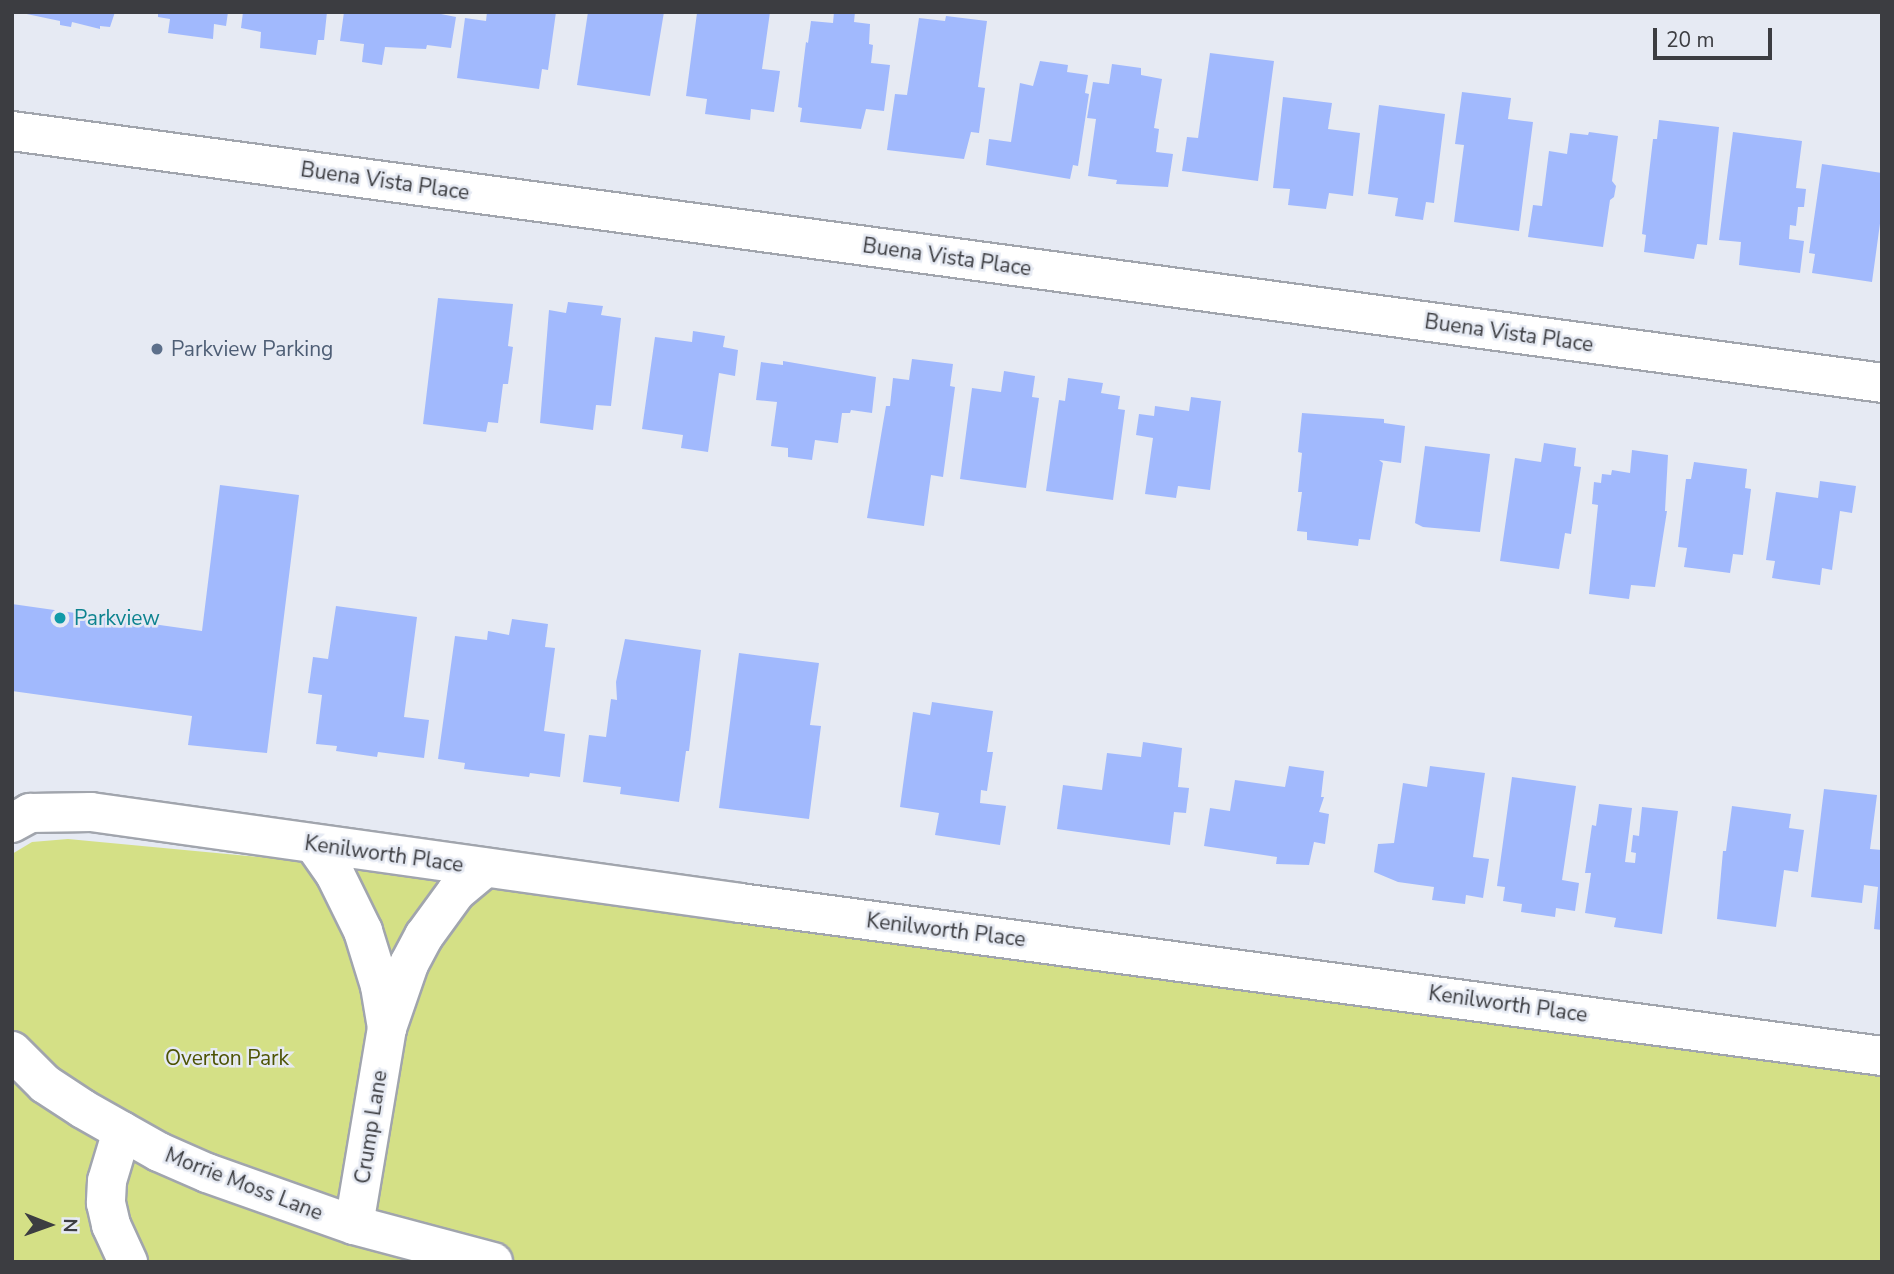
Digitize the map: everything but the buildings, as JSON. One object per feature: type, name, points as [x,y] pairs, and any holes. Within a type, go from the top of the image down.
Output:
[{"type":"street","name":"Buena Vista Place","points":[[12,131],[1882,383]]},
{"type":"street","name":"Kenilworth Place","points":[[12,823],[30,813],[69,810],[1882,1056]]},
{"type":"street","name":"Crump Lane","points":[[314,844],[335,874],[363,931],[380,986],[387,1028]]},
{"type":"street","name":"Crump Lane","points":[[354,1225],[387,1028],[409,964],[424,936],[456,892],[485,868]]},
{"type":"street","name":"Morrie Moss Lane","points":[[14,1055],[45,1084],[122,1131],[207,1173],[354,1225],[493,1262]]},
{"type":"street","points":[[122,1131],[107,1181],[106,1203],[111,1226],[128,1262]]},
{"type":"green space","name":"Overton Park","points":[[68,839],[385,869],[1882,1077],[1882,1262],[12,1262],[12,854],[32,842]]},
{"type":"place","name":"Parkview Parking","points":[[157,349]]},
{"type":"place","name":"Parkview","points":[[60,618]]}]
